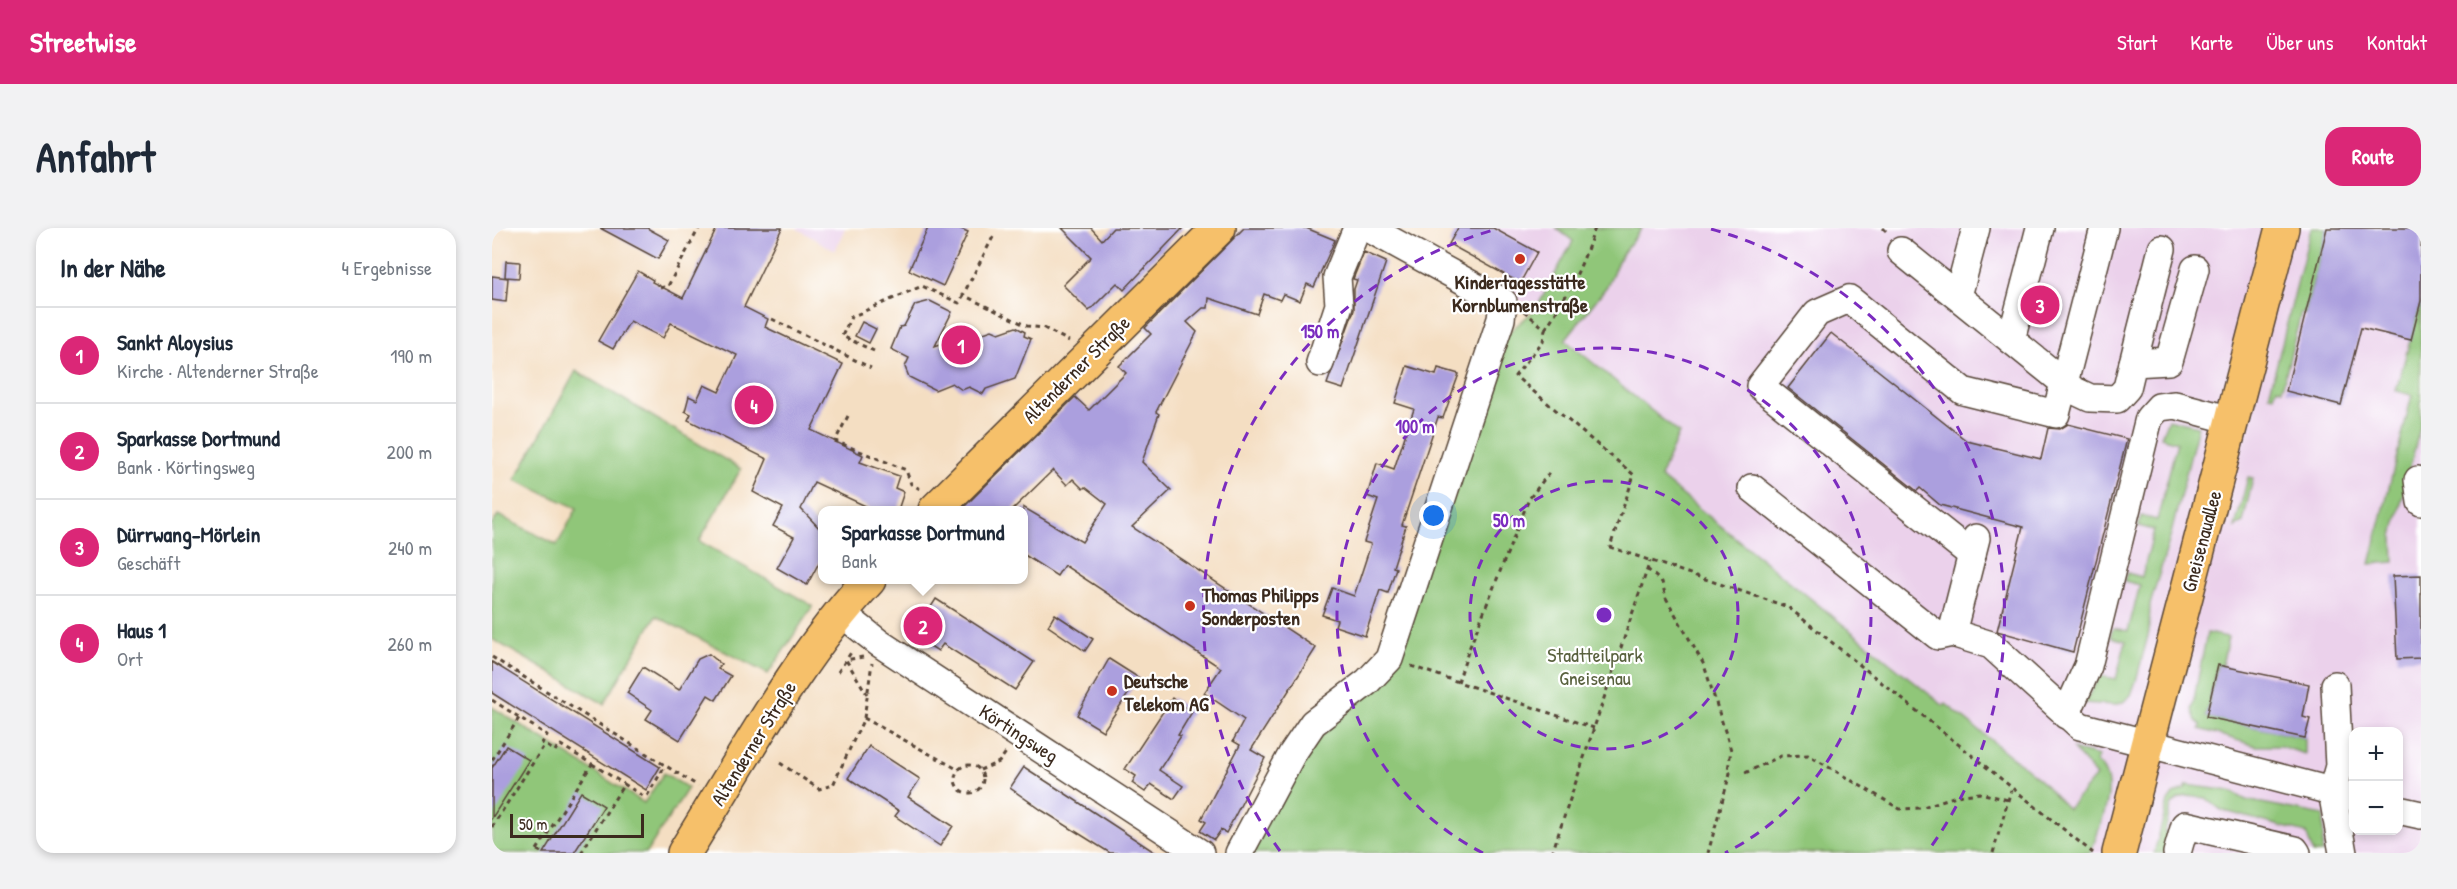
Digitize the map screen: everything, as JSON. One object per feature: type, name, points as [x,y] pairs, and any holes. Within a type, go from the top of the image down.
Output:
[{"type":"main road","name":"Altenderner Straße","points":[[939,506],[1219,228]]},
{"type":"main road","name":"Gneisenauallee","points":[[2119,853],[2282,228]]},
{"type":"main road","name":"Altenderner Straße","points":[[684,853],[808,655],[865,584]]},
{"type":"street","points":[[1320,363],[1339,305],[1337,277],[1357,228]]},
{"type":"street","points":[[1239,853],[1292,754],[1313,723],[1367,682],[1389,659],[1501,318],[1513,306],[1368,228]]},
{"type":"street","points":[[1958,296],[1976,228]]},
{"type":"street","points":[[2011,339],[2040,228]]},
{"type":"street","points":[[1952,633],[1974,545],[1760,386],[1816,313],[1849,298],[1963,391],[2056,414],[2104,228]]},
{"type":"street","points":[[1890,236],[1958,296],[2064,382],[2090,398],[2117,399],[2127,388],[2162,249]]},
{"type":"street","points":[[2133,363],[2169,361],[2195,269]]},
{"type":"street","points":[[2066,715],[2088,666],[2149,418],[2159,407],[2175,405],[2232,420]]},
{"type":"street","points":[[1752,488],[1938,636],[1952,633],[1991,645],[2080,726],[2343,794]]},
{"type":"street","name":"Körtingsweg","points":[[840,612],[867,644],[1021,734],[1200,853]]},
{"type":"street","points":[[2335,685],[2338,766],[2343,794],[2343,853]]},
{"type":"street","points":[[2403,811],[2421,815]]},
{"type":"street","points":[[2177,853],[2185,825],[2295,850],[2297,853]]},
{"type":"path","points":[[660,288],[668,286],[699,228]]},
{"type":"path","points":[[1595,228],[1580,272],[1566,300],[1545,329],[1543,341],[1532,358],[1515,376],[1634,475],[1610,547],[1788,607],[2011,790],[2093,853]]},
{"type":"path","points":[[874,351],[842,336],[851,317],[922,285],[959,303],[993,237]]},
{"type":"path","points":[[963,295],[1027,326],[1044,328],[1092,353]]},
{"type":"path","points":[[1513,306],[1545,329]]},
{"type":"path","points":[[772,320],[872,368]]},
{"type":"path","points":[[848,416],[836,441],[906,470],[911,484],[925,491],[936,506]]},
{"type":"path","points":[[1458,682],[1468,649],[1529,499],[1549,473]]},
{"type":"path","points":[[1552,853],[1650,561]]},
{"type":"path","points":[[1647,569],[1662,582],[1666,598],[1704,665],[1731,750],[1728,770],[1730,773],[1708,853]]},
{"type":"path","points":[[780,763],[819,789],[832,785],[864,718],[874,651],[867,644],[846,660],[838,672]]},
{"type":"path","points":[[492,657],[699,786]]},
{"type":"path","points":[[1389,659],[1594,728]]},
{"type":"path","points":[[846,660],[868,695]]},
{"type":"path","points":[[492,700],[547,735],[542,743],[555,751],[559,744],[643,796],[647,796],[665,766]]},
{"type":"path","points":[[492,760],[519,718]]},
{"type":"path","points":[[864,718],[959,770]]},
{"type":"path","points":[[980,770],[983,783],[978,790],[969,793],[957,787],[955,778],[959,770],[967,765],[980,770],[999,762],[1021,734]]},
{"type":"path","points":[[492,827],[545,744]]},
{"type":"path","points":[[1745,773],[1781,756],[1808,755],[1900,809],[1920,808],[1956,796],[1980,793],[2008,800]]},
{"type":"path","points":[[543,853],[536,851],[592,764]]},
{"type":"path","points":[[1730,773],[1735,775]]},
{"type":"path","points":[[581,853],[624,784]]},
{"type":"path","points":[[1993,853],[2011,790]]},
{"type":"path","points":[[563,810],[568,813]]},
{"type":"shaded area","points":[[796,228],[845,228],[835,251]]},
{"type":"shaded area","name":"Kindertagesstätte Kornblumenstraße","points":[[1449,228],[1556,228],[1573,241],[1536,309],[1498,289],[1505,275],[1449,244],[1455,232]]},
{"type":"shaded area","points":[[1642,228],[2421,228],[2421,853],[2091,853],[2094,841],[2034,779],[1660,477],[1565,340],[1607,286],[1620,257]]},
{"type":"green space","name":"Stadtteilpark Gneisenau","points":[[1556,228],[1642,228],[1620,257],[1607,286],[1565,340],[1679,433],[1660,477],[1944,706],[1946,704],[2037,777],[2068,809],[2096,776],[2073,749],[2099,756],[2096,761],[2104,770],[2108,781],[2108,793],[2103,818],[2091,853],[1240,853],[1317,739],[1372,691],[1503,337],[1536,309],[1573,241]]},
{"type":"green space","points":[[2311,228],[2327,228],[2305,314],[2301,313],[2282,389],[2277,388],[2274,396],[2269,395]]},
{"type":"green space","points":[[2421,301],[2421,423],[2393,536],[2394,562],[2370,564],[2412,395],[2396,391]]},
{"type":"green space","points":[[576,371],[741,469],[699,541],[813,606],[768,674],[656,616],[604,704],[492,639],[492,525],[498,515],[557,545],[577,508],[515,480]]},
{"type":"green space","points":[[2168,419],[2198,426],[2170,538],[2150,605],[2149,632],[2136,681],[2131,695],[2123,702],[2115,705],[2084,703],[2100,676],[2116,679],[2126,641],[2110,637],[2113,628],[2128,631],[2140,585],[2124,581],[2127,573],[2142,577],[2154,530],[2138,526],[2141,516],[2157,520],[2177,442],[2161,437]]},
{"type":"green space","points":[[2248,477],[2253,478],[2243,522],[2235,527]]},
{"type":"green space","points":[[2207,633],[2228,637],[2222,666],[2217,665],[2206,717],[2305,738],[2305,754],[2280,746],[2256,746],[2200,729],[2201,725],[2196,721],[2192,709]]},
{"type":"green space","points":[[492,707],[644,803],[664,773],[688,788],[646,853],[492,853]]},
{"type":"green space","points":[[2187,785],[2230,791],[2246,800],[2324,815],[2322,853],[2313,853],[2306,833],[2221,810],[2206,798],[2186,796],[2178,799],[2171,806],[2165,831],[2172,853],[2154,853],[2168,801],[2173,794],[2185,789]]},
{"type":"building","points":[[600,228],[647,228],[669,240],[658,259]]},
{"type":"building","points":[[717,228],[782,228],[744,307],[768,319],[765,327],[843,364],[811,430],[863,455],[860,462],[899,476],[895,488],[904,492],[899,506],[865,506],[814,482],[801,509],[818,527],[818,564],[807,585],[777,568],[794,537],[773,526],[783,508],[753,492],[767,459],[688,420],[691,414],[685,411],[689,396],[697,400],[704,385],[719,392],[737,355],[671,323],[663,338],[630,321],[613,349],[598,341],[638,271],[653,280],[652,282],[683,298]]},
{"type":"building","points":[[928,228],[959,228],[968,232],[943,286],[909,270]]},
{"type":"building","points":[[1062,228],[1091,228],[1102,240],[1113,228],[1183,228],[1124,290],[1117,283],[1089,311],[1063,285],[1091,257]]},
{"type":"building","points":[[1244,228],[1306,228],[1335,240],[1314,287],[1307,284],[1300,301],[1283,294],[1280,300],[1264,294],[1257,314],[1209,298],[1208,308],[1203,308],[1187,322],[1197,332],[1156,412],[1159,414],[1142,462],[1171,490],[1132,527],[1316,648],[1251,750],[1265,758],[1226,833],[1221,830],[1214,840],[1200,831],[1206,822],[1201,819],[1240,745],[1233,741],[1244,720],[1204,693],[1221,668],[1064,565],[1057,576],[1028,557],[1028,510],[1082,542],[1107,504],[1085,487],[1083,489],[1073,479],[1067,485],[1053,470],[1016,506],[965,506],[1075,397],[1089,410],[1126,373],[1119,366],[1151,334],[1145,328]]},
{"type":"building","points":[[1458,228],[1493,228],[1537,252],[1520,283],[1449,244]]},
{"type":"building","points":[[2327,228],[2421,228],[2421,301],[2411,340],[2361,328],[2341,405],[2286,391]]},
{"type":"building","points":[[1364,252],[1386,262],[1343,389],[1327,384],[1354,310],[1354,289],[1357,280],[1353,279]]},
{"type":"building","points":[[506,261],[520,262],[519,278],[505,277]]},
{"type":"building","points":[[492,276],[508,278],[506,302],[492,300]]},
{"type":"building","points":[[930,301],[952,312],[935,346],[963,336],[969,338],[992,330],[999,333],[1016,327],[1025,332],[1024,336],[1031,339],[1015,379],[986,389],[983,394],[969,387],[962,390],[952,383],[935,390],[909,377],[905,367],[909,358],[891,349],[900,327],[904,326],[915,305]]},
{"type":"building","points":[[862,322],[876,329],[869,343],[855,336]]},
{"type":"building","points":[[1831,333],[1967,441],[2041,459],[2048,428],[2060,429],[2068,424],[2127,439],[2073,652],[1997,631],[2023,527],[1940,505],[1920,488],[1917,491],[1788,388]]},
{"type":"building","points":[[1407,366],[1436,375],[1438,368],[1459,374],[1443,418],[1438,417],[1402,525],[1406,526],[1393,567],[1396,568],[1388,593],[1380,590],[1365,636],[1335,626],[1337,620],[1322,615],[1332,588],[1354,596],[1371,544],[1364,542],[1378,500],[1367,496],[1377,463],[1394,469],[1414,409],[1395,403]]},
{"type":"building","points":[[2421,575],[2421,658],[2397,659],[2393,576]]},
{"type":"building","points":[[936,599],[1034,662],[1015,690],[943,644],[938,651],[913,635]]},
{"type":"building","points":[[1055,614],[1093,639],[1085,651],[1048,626]]},
{"type":"building","points":[[709,654],[721,664],[718,669],[731,676],[716,700],[708,695],[680,740],[646,719],[652,710],[627,693],[643,667],[679,690],[698,659]]},
{"type":"building","name":"Deutsche Telekom AG","points":[[1109,659],[1139,678],[1103,731],[1077,715]]},
{"type":"building","points":[[492,662],[660,767],[646,790],[492,693]]},
{"type":"building","points":[[2218,665],[2309,684],[2303,717],[2310,719],[2305,738],[2206,717]]},
{"type":"building","points":[[1172,698],[1192,712],[1178,735],[1181,736],[1159,770],[1183,786],[1174,799],[1151,784],[1145,792],[1132,783],[1136,776],[1125,769]]},
{"type":"building","points":[[506,746],[529,760],[492,818],[492,768]]},
{"type":"building","points":[[869,746],[920,779],[908,797],[953,826],[940,846],[895,816],[899,811],[848,778]]},
{"type":"building","points":[[1024,767],[1156,853],[1110,853],[1043,811],[1010,788]]},
{"type":"building","points":[[581,792],[604,806],[574,853],[543,853]]},
{"type":"place","name":"Kindertagesstätte Kornblumenstraße","points":[[1520,259]]},
{"type":"place","name":"Dürrwang-Mörlein","points":[[2040,305]]},
{"type":"place","name":"Sankt Aloysius","points":[[961,345]]},
{"type":"place","name":"Haus 1","points":[[754,405]]},
{"type":"place","name":"Thomas Philipps Sonderposten","points":[[1190,606]]},
{"type":"place","name":"Sparkasse Dortmund","points":[[923,626]]},
{"type":"place","name":"Deutsche Telekom AG","points":[[1112,691]]}]
